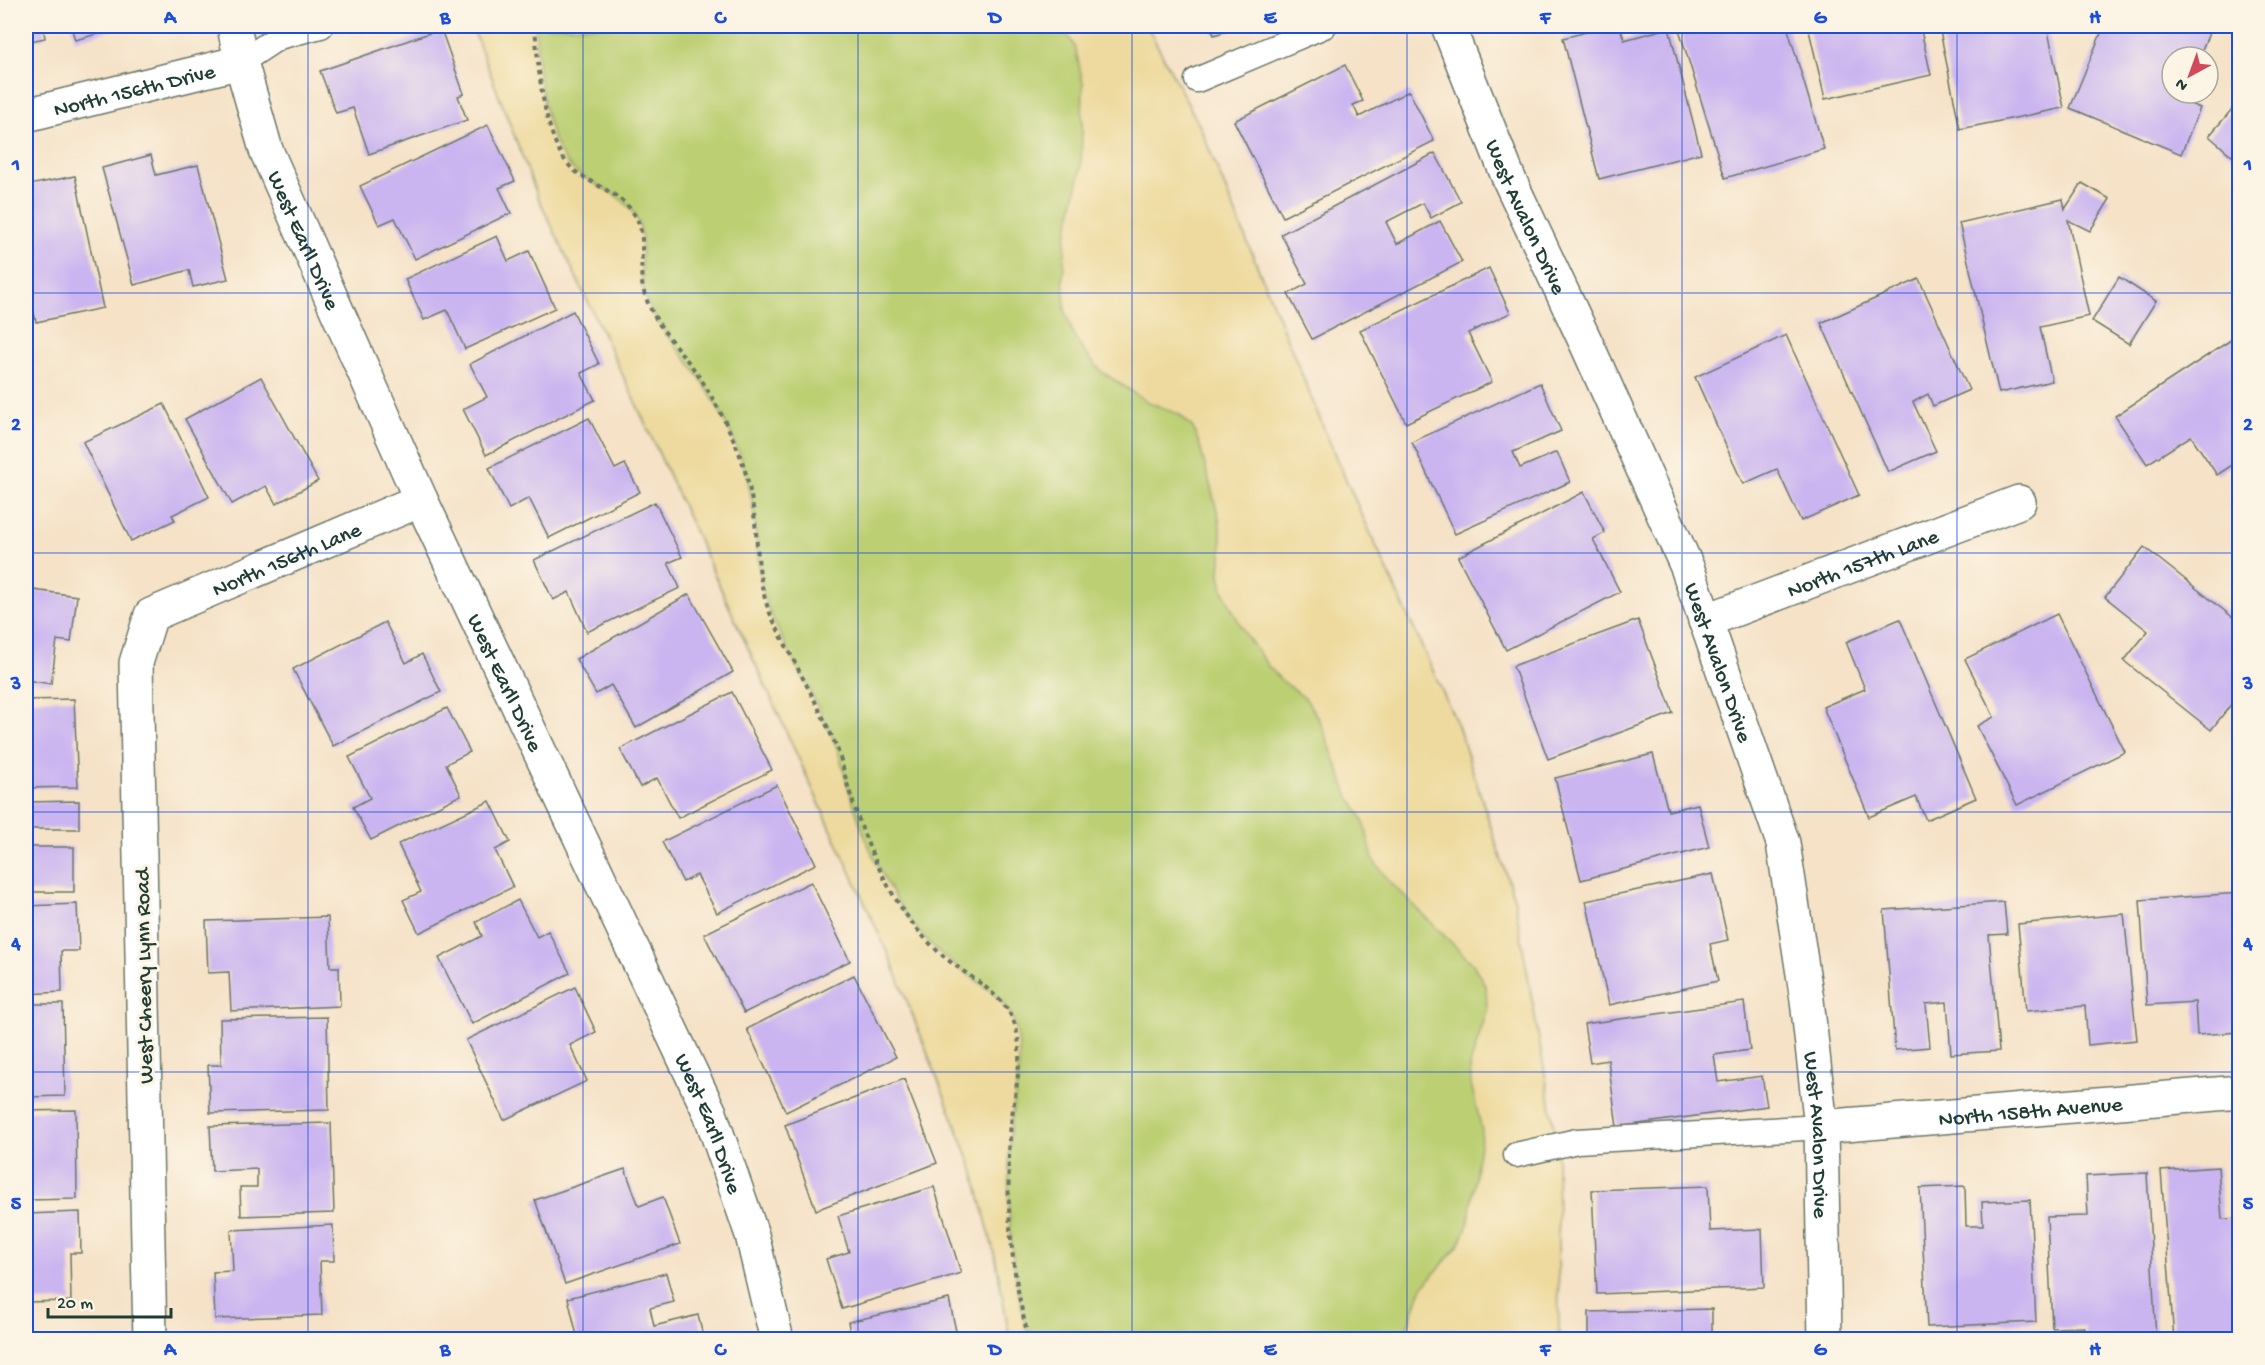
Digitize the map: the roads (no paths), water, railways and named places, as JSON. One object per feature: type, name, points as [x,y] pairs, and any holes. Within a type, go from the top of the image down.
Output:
[{"type":"street","name":"West Earll Drive","points":[[234,26],[241,62],[266,150],[421,500],[710,1113],[752,1235],[777,1340]]},
{"type":"street","name":"West Avalon Drive","points":[[1448,26],[1509,179],[1687,567],[1783,843],[1807,1000],[1821,1127],[1825,1340]]},
{"type":"street","name":"North 156th Drive","points":[[26,115],[241,62]]},
{"type":"street","name":"North 156th Lane","points":[[151,615],[421,500]]},
{"type":"street","name":"North 157th Lane","points":[[1705,621],[2019,502]]},
{"type":"street","name":"West Cheery Lynn Road","points":[[150,1340],[136,663],[151,615]]},
{"type":"street","name":"North 158th Avenue","points":[[1821,1127],[2240,1092]]},
{"type":"lane","points":[[241,62],[279,37],[321,26]]},
{"type":"lane","points":[[1197,80],[1324,26]]},
{"type":"lane","points":[[1516,1155],[1577,1142],[1821,1127]]}]
